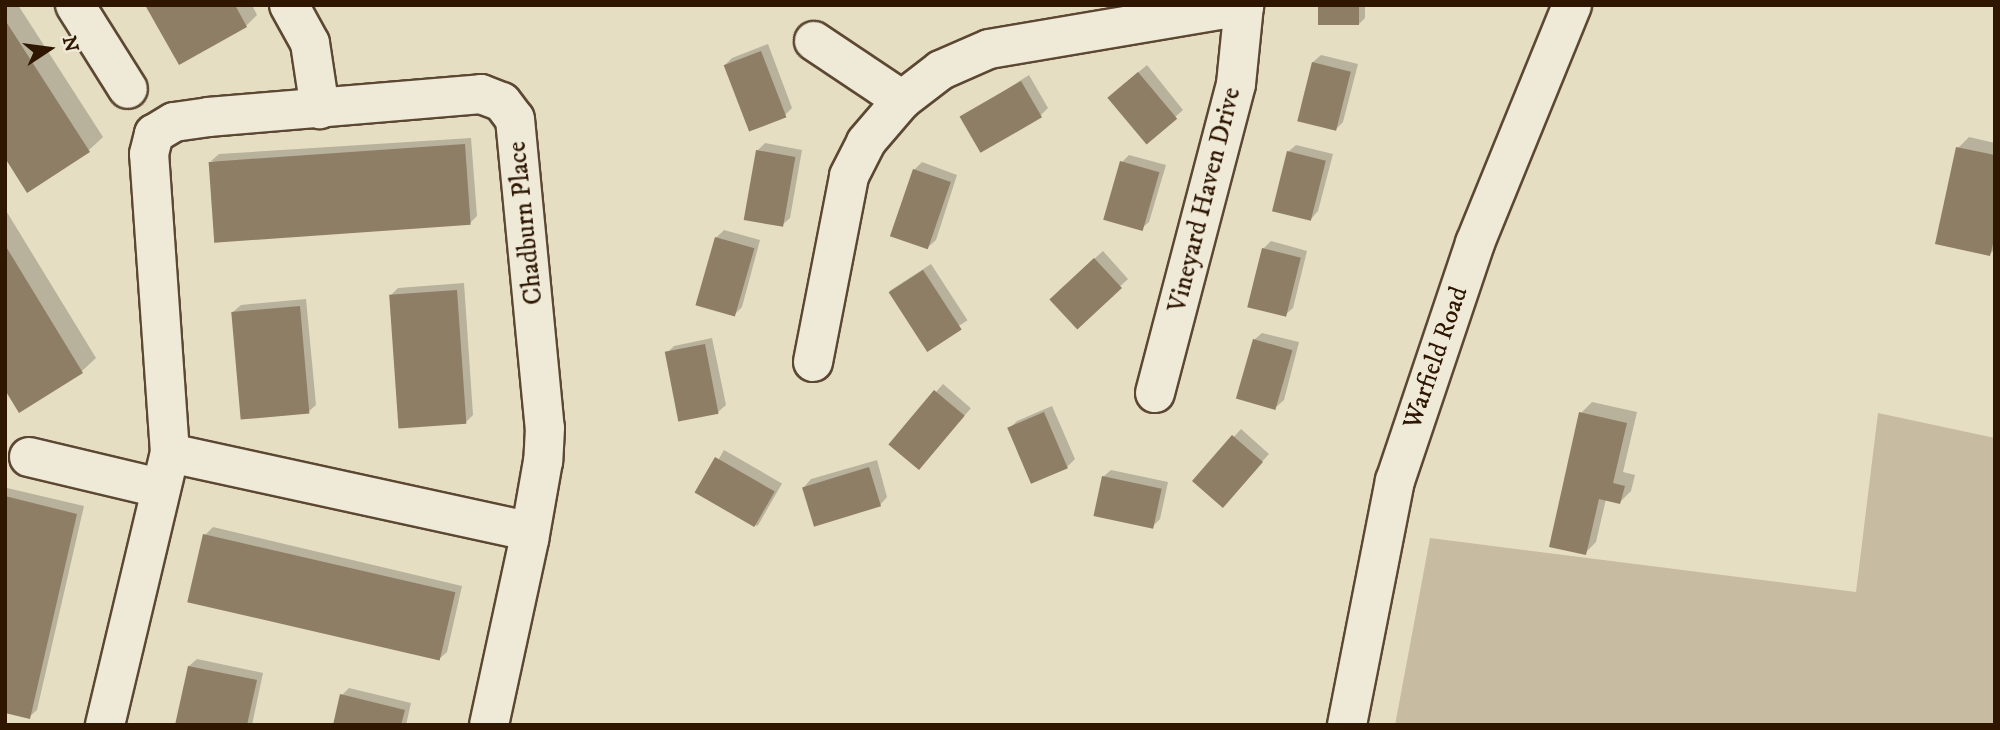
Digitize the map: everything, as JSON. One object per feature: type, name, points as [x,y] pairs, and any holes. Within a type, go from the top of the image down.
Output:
[{"type":"street","points":[[75,5],[128,89]]},
{"type":"street","points":[[289,5],[310,43],[320,109]]},
{"type":"street","points":[[813,362],[849,176],[866,142],[902,100],[942,70],[989,49],[1244,5]]},
{"type":"street","name":"Vineyard Haven Drive","points":[[1154,393],[1236,84],[1244,5]]},
{"type":"street","name":"Warfield Road","points":[[1347,725],[1395,481],[1475,243],[1572,5]]},
{"type":"street","points":[[814,41],[902,100]]},
{"type":"street","name":"Chadburn Place","points":[[105,725],[165,470],[149,154],[155,135],[174,122],[481,93],[502,102],[515,119],[545,428],[543,461],[528,531],[529,540],[489,725]]},
{"type":"street","points":[[29,457],[165,470],[528,531]]},
{"type":"shaded area","points":[[1878,413],[1995,438],[1995,725],[1395,725],[1430,538],[1856,592]]},
{"type":"building","points":[[145,5],[235,5],[247,27],[179,65]]},
{"type":"building","points":[[1318,5],[1359,5],[1359,25],[1318,25]]},
{"type":"building","points":[[5,20],[90,152],[27,193],[5,158]]},
{"type":"building","points":[[761,51],[786,117],[749,132],[724,65]]},
{"type":"building","points":[[1312,62],[1351,72],[1336,131],[1297,121]]},
{"type":"building","points":[[1138,72],[1177,119],[1147,144],[1107,98]]},
{"type":"building","points":[[1021,81],[1042,117],[981,153],[960,116]]},
{"type":"building","points":[[465,144],[471,225],[214,243],[209,162]]},
{"type":"building","points":[[1956,147],[1995,155],[1995,236],[1990,256],[1935,244]]},
{"type":"building","points":[[756,150],[795,157],[783,227],[744,220]]},
{"type":"building","points":[[1287,151],[1326,161],[1311,221],[1272,211]]},
{"type":"building","points":[[1120,161],[1159,172],[1143,231],[1103,220]]},
{"type":"building","points":[[913,169],[951,182],[928,249],[890,236]]},
{"type":"building","points":[[715,237],[754,248],[735,317],[695,305]]},
{"type":"building","points":[[5,245],[83,373],[19,413],[5,390]]},
{"type":"building","points":[[1262,248],[1301,258],[1286,317],[1247,307]]},
{"type":"building","points":[[1094,258],[1122,288],[1077,330],[1049,300]]},
{"type":"building","points":[[923,270],[962,330],[927,352],[889,292]]},
{"type":"building","points":[[457,290],[466,424],[399,428],[389,295]]},
{"type":"building","points":[[300,306],[309,414],[241,420],[231,312]]},
{"type":"building","points":[[1253,339],[1292,350],[1275,410],[1236,399]]},
{"type":"building","points":[[705,344],[719,414],[678,422],[665,352]]},
{"type":"building","points":[[934,390],[965,416],[919,470],[888,444]]},
{"type":"building","points":[[1044,412],[1068,468],[1031,484],[1007,428]]},
{"type":"building","points":[[1579,412],[1627,423],[1613,483],[1625,486],[1620,504],[1599,499],[1586,555],[1549,547]]},
{"type":"building","points":[[1232,435],[1263,462],[1223,508],[1192,481]]},
{"type":"building","points":[[715,457],[775,492],[754,527],[694,493]]},
{"type":"building","points":[[869,467],[881,506],[814,527],[802,487]]},
{"type":"building","points":[[1102,476],[1162,489],[1153,529],[1093,516]]},
{"type":"building","points":[[5,496],[77,514],[30,719],[5,713]]},
{"type":"building","points":[[203,534],[455,592],[440,660],[187,602]]},
{"type":"building","points":[[188,666],[257,680],[247,725],[175,725]]},
{"type":"building","points":[[340,694],[405,710],[401,725],[333,725]]}]
